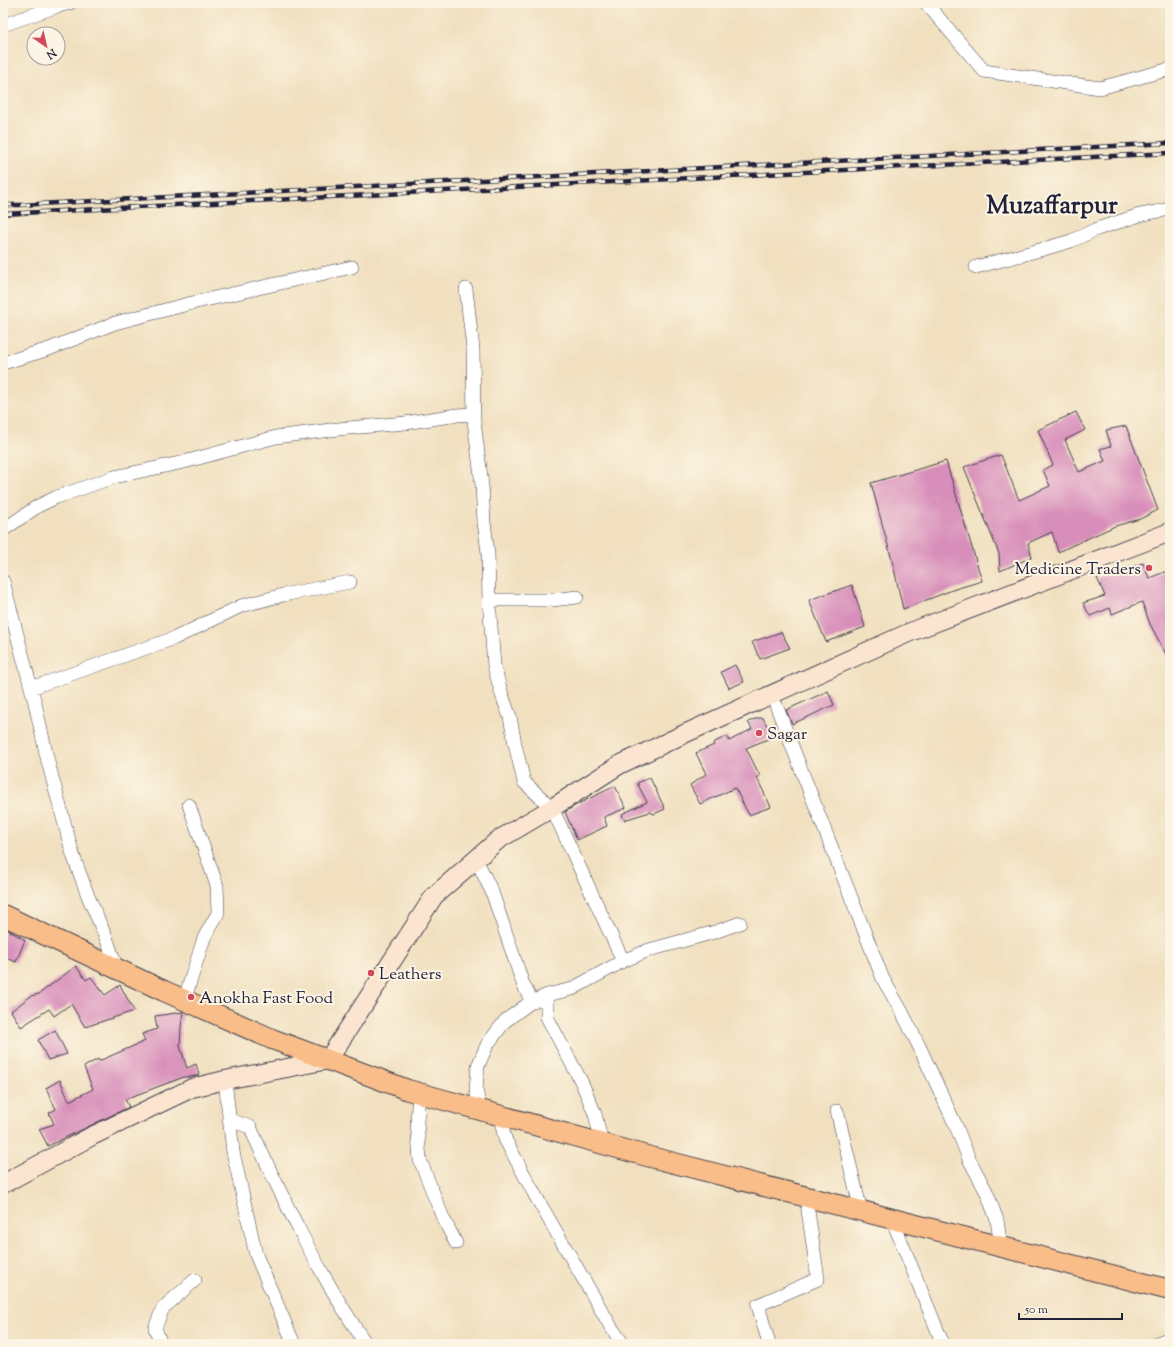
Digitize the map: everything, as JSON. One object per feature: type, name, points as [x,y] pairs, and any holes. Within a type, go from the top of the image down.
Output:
[{"type":"main road","points":[[684,734],[692,720],[900,624],[1170,523]]},
{"type":"main road","points":[[3,1184],[92,1136],[192,1088],[328,1060],[434,896],[498,840],[552,808],[619,765],[908,633],[1170,532]]},
{"type":"main road","points":[[684,734],[700,738],[776,705],[907,642],[1170,541]]},
{"type":"main road","points":[[3,915],[184,1001],[272,1039],[419,1093],[602,1144],[1170,1290]]},
{"type":"street","points":[[3,25],[70,3]]},
{"type":"street","points":[[926,3],[984,71],[1100,88],[1170,69]]},
{"type":"street","points":[[976,266],[1071,241],[1097,229],[1125,220],[1170,209]]},
{"type":"street","points":[[3,363],[49,349],[115,323],[192,303],[352,267]]},
{"type":"street","points":[[466,289],[473,349],[474,414],[488,552],[489,600],[494,666],[510,717],[524,782],[552,808],[622,961]]},
{"type":"street","points":[[3,530],[38,506],[57,497],[114,477],[184,462],[276,437],[474,414]]},
{"type":"street","points":[[3,580],[9,625],[31,688],[48,762],[74,855],[88,896],[107,940],[117,969]]},
{"type":"street","points":[[31,688],[174,638],[241,606],[283,595],[350,582]]},
{"type":"street","points":[[489,600],[553,600],[577,598]]},
{"type":"street","points":[[776,705],[883,979],[919,1046],[950,1113],[969,1159],[987,1193],[996,1220],[1001,1247]]},
{"type":"street","points":[[184,1001],[204,938],[218,913],[217,886],[189,805]]},
{"type":"street","points":[[476,859],[492,892],[523,984],[532,1002]]},
{"type":"street","points":[[480,1110],[476,1089],[478,1066],[487,1045],[505,1021],[532,1002],[547,995],[572,989],[622,961],[649,950],[715,932],[740,923]]},
{"type":"street","points":[[547,995],[546,1018],[582,1083],[595,1114],[602,1144]]},
{"type":"street","points":[[225,1080],[233,1152],[256,1255],[294,1344]]},
{"type":"street","points":[[419,1093],[417,1122],[420,1160],[443,1218],[456,1243]]},
{"type":"street","points":[[837,1111],[861,1211]]},
{"type":"street","points":[[500,1116],[505,1139],[611,1327],[623,1344]]},
{"type":"street","points":[[230,1120],[250,1127],[302,1236],[336,1296],[366,1344]]},
{"type":"street","points":[[769,1344],[758,1306],[818,1279],[806,1197]]},
{"type":"street","points":[[892,1219],[943,1344]]},
{"type":"street","points":[[161,1344],[155,1328],[163,1308],[195,1280]]},
{"type":"street","points":[[1157,1344],[1170,1338]]},
{"type":"building","points":[[1076,412],[1085,430],[1065,440],[1079,472],[1105,461],[1100,449],[1111,446],[1106,430],[1126,426],[1158,510],[1140,519],[1115,526],[1058,552],[1052,532],[1028,543],[1032,557],[1000,571],[999,554],[964,467],[1001,455],[1019,500],[1050,486],[1043,470],[1053,465],[1038,430]]},
{"type":"building","points":[[946,461],[982,581],[955,589],[903,609],[892,560],[871,483]]},
{"type":"building","points":[[1143,563],[1149,578],[1170,570],[1170,662],[1150,624],[1142,602],[1112,614],[1110,608],[1090,616],[1083,603],[1105,596],[1097,578]]},
{"type":"building","points":[[852,585],[865,627],[826,642],[809,600]]},
{"type":"building","points":[[781,632],[790,648],[760,659],[752,642]]},
{"type":"building","points":[[735,665],[744,682],[729,688],[721,672]]},
{"type":"building","points":[[828,691],[834,705],[792,724],[786,710]]},
{"type":"building","points":[[758,718],[763,718],[773,737],[746,748],[760,776],[757,778],[771,807],[749,815],[735,788],[700,804],[690,785],[706,774],[696,753],[714,745],[713,743],[727,736],[729,741],[752,729],[748,722]]},
{"type":"building","points":[[650,778],[665,809],[654,814],[650,812],[624,820],[622,814],[647,802],[637,783]]},
{"type":"building","points":[[615,786],[626,808],[604,817],[607,826],[577,840],[565,812]]},
{"type":"building","points":[[8,930],[25,940],[16,962],[3,957],[3,934]]},
{"type":"building","points":[[76,966],[86,980],[91,977],[105,995],[120,985],[134,1011],[85,1027],[71,1004],[54,1016],[49,1009],[21,1027],[11,1011],[31,996],[39,994]]},
{"type":"building","points":[[183,1012],[180,1046],[187,1068],[196,1064],[199,1075],[184,1077],[125,1099],[129,1107],[48,1146],[39,1129],[54,1124],[49,1113],[56,1109],[46,1088],[60,1080],[69,1101],[93,1089],[84,1067],[98,1059],[99,1061],[145,1041],[142,1034],[157,1029],[155,1016]]},
{"type":"building","points":[[55,1030],[67,1054],[48,1060],[38,1040]]},
{"type":"railway","points":[[3,205],[1170,143]]},
{"type":"railway","points":[[3,214],[1170,153]]},
{"type":"place","name":"Medicine Traders","points":[[1149,568]]},
{"type":"place","name":"Sagar","points":[[759,733]]},
{"type":"place","name":"Leathers","points":[[371,973]]},
{"type":"place","name":"Anokha Fast Food","points":[[191,997]]},
{"type":"district","name":"Muzaffarpur","points":[[1052,204]]}]
